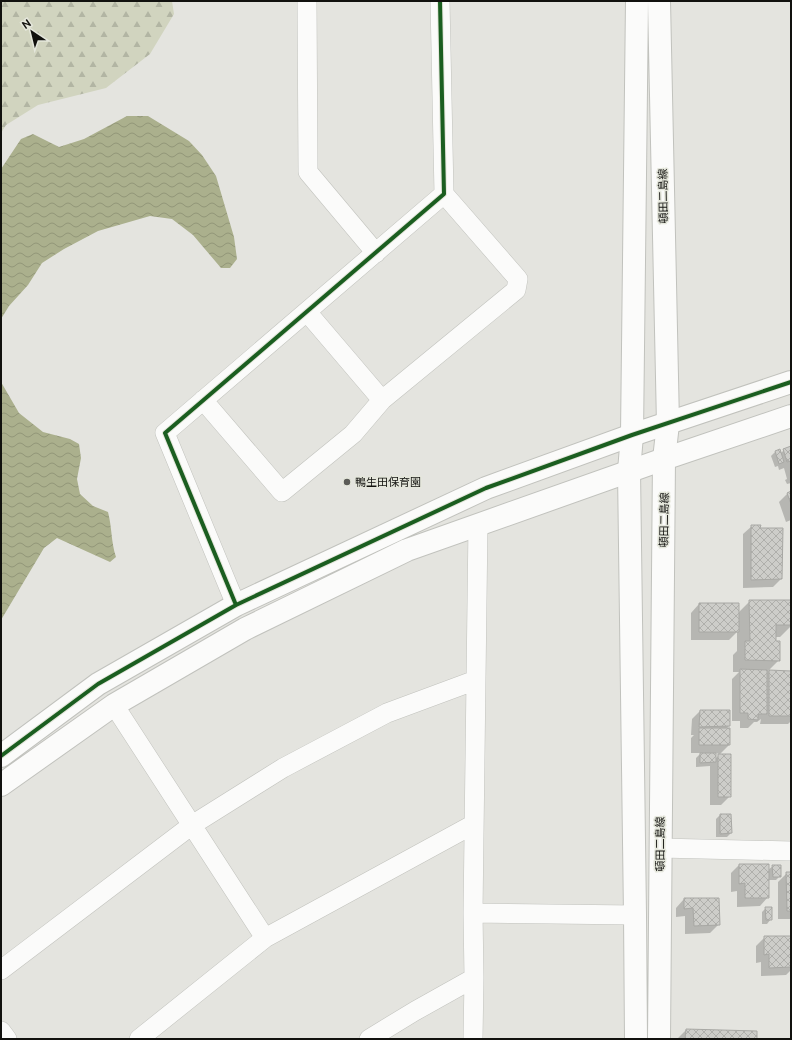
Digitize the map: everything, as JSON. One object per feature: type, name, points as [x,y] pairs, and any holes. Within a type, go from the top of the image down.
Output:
[{"type":"main road","points":[[636,1039],[628,471],[632,436],[637,1]]},
{"type":"main road","name":"頓田二島線","points":[[659,1],[668,424],[664,459],[659,1039]]},
{"type":"main road","points":[[1,756],[98,684],[236,605],[486,488],[791,382]]},
{"type":"main road","points":[[1,785],[114,705],[245,629],[407,550],[628,471],[791,416]]},
{"type":"street","points":[[307,1],[308,172],[376,253]]},
{"type":"street","points":[[203,400],[282,492],[353,434],[382,400],[516,290],[518,279],[444,194],[440,1]]},
{"type":"street","points":[[236,605],[165,432],[444,194]]},
{"type":"street","points":[[307,312],[382,400]]},
{"type":"street","points":[[473,1039],[473,913],[478,524]]},
{"type":"street","points":[[1,970],[192,825],[283,768],[388,713],[476,680]]},
{"type":"street","points":[[114,705],[265,938]]},
{"type":"street","points":[[139,1039],[161,1032],[265,938],[474,824]]},
{"type":"street","points":[[660,848],[791,851]]},
{"type":"street","points":[[473,913],[635,915]]},
{"type":"street","points":[[369,1039],[474,978]]},
{"type":"street","points":[[1,1031],[7,1039]]},
{"type":"green space","points":[[1,1],[172,1],[174,14],[150,54],[106,88],[38,105],[6,125],[1,133]]},
{"type":"water","points":[[127,116],[148,116],[189,141],[202,155],[216,176],[234,237],[237,259],[230,268],[221,268],[193,235],[172,219],[150,216],[98,231],[64,249],[42,263],[28,285],[9,306],[1,319],[1,169],[21,139],[33,134],[59,147],[84,139]]},
{"type":"water","points":[[1,382],[19,413],[43,432],[70,439],[79,444],[81,458],[77,479],[80,494],[93,506],[108,512],[116,557],[110,562],[57,538],[44,548],[1,620]]},
{"type":"building","points":[[791,446],[791,461],[787,462],[783,449]]},
{"type":"building","points":[[780,449],[784,462],[779,464],[775,451]]},
{"type":"building","points":[[791,491],[791,504],[787,493]]},
{"type":"building","points":[[751,525],[761,525],[760,528],[783,528],[782,579],[751,580]]},
{"type":"building","points":[[749,600],[791,600],[791,625],[776,625],[776,641],[780,641],[780,661],[745,660],[745,641],[750,641]]},
{"type":"building","points":[[699,603],[739,603],[739,632],[699,632]]},
{"type":"building","points":[[740,669],[767,670],[767,714],[758,714],[758,720],[748,719],[748,713],[740,713]]},
{"type":"building","points":[[769,670],[791,671],[791,716],[769,716]]},
{"type":"building","points":[[700,710],[730,710],[730,726],[699,727]]},
{"type":"building","points":[[699,728],[730,728],[730,745],[699,745]]},
{"type":"building","points":[[700,753],[716,753],[716,762],[700,763]]},
{"type":"building","points":[[718,754],[731,754],[731,797],[718,797]]},
{"type":"building","points":[[720,814],[731,814],[732,833],[720,834]]},
{"type":"building","points":[[739,864],[769,864],[769,898],[745,898],[745,883],[739,884]]},
{"type":"building","points":[[772,865],[781,865],[781,877],[773,877]]},
{"type":"building","points":[[786,872],[791,872],[791,911],[787,911]]},
{"type":"building","points":[[684,898],[719,898],[720,925],[694,926],[693,908],[684,909]]},
{"type":"building","points":[[765,907],[772,907],[772,920],[766,920]]},
{"type":"building","points":[[764,936],[791,936],[791,967],[769,968],[769,954],[764,955]]},
{"type":"building","points":[[686,1029],[757,1031],[757,1039],[685,1039]]},
{"type":"cycle path","points":[[236,605],[165,433],[444,194],[440,1]]},
{"type":"cycle path","points":[[1,756],[98,684],[236,605],[486,488],[632,435],[791,382]]},
{"type":"place","name":"鴨生田保育園","points":[[347,482]]}]
